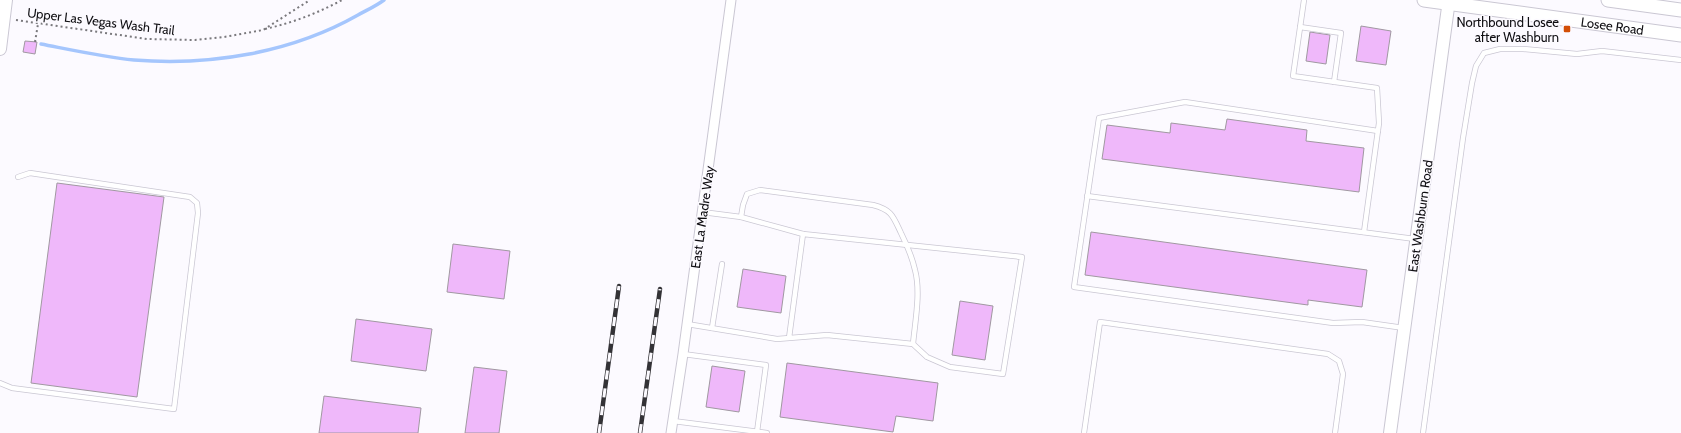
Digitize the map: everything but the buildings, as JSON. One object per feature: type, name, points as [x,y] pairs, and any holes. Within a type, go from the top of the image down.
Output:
[{"type":"main road","name":"Losee Road","points":[[1424,0],[1449,2],[1681,35]]},
{"type":"main road","name":"Losee Road","points":[[1608,0],[1681,10]]},
{"type":"street","points":[[0,49],[6,0]]},
{"type":"street","name":"East La Madre Way","points":[[671,433],[731,0]]},
{"type":"street","name":"East Washburn Road","points":[[1390,433],[1449,2]]},
{"type":"lane","points":[[1304,0],[1293,76],[1377,88],[1379,123],[1364,232]]},
{"type":"lane","points":[[1300,27],[1341,33],[1334,82]]},
{"type":"lane","points":[[1423,433],[1462,138],[1476,66],[1484,53],[1500,48],[1577,54],[1602,51],[1681,60]]},
{"type":"lane","points":[[1378,131],[1185,102],[1099,118],[1074,287],[1333,323],[1362,322],[1404,328]]},
{"type":"lane","points":[[0,383],[12,388],[174,409],[198,213],[197,203],[190,197],[30,173],[18,177]]},
{"type":"lane","points":[[741,217],[747,194],[760,190],[873,205],[886,209],[893,216],[907,246],[916,272],[917,296],[913,344]]},
{"type":"lane","points":[[1087,196],[1416,240]]},
{"type":"lane","points":[[687,324],[777,339],[827,335],[913,344],[928,357],[950,367],[1003,374],[1022,256],[907,246],[803,234],[741,217],[702,212]]},
{"type":"lane","points":[[789,338],[803,234]]},
{"type":"lane","points":[[712,328],[722,264]]},
{"type":"lane","points":[[1084,433],[1100,322],[1328,354],[1339,361],[1343,374],[1335,433]]},
{"type":"lane","points":[[683,354],[766,365],[757,432]]},
{"type":"lane","points":[[673,420],[767,433]]},
{"type":"path","name":"Upper Las Vegas Wash Trail","points":[[4,18],[147,39],[171,40],[224,37],[263,30],[310,0]]},
{"type":"path","points":[[263,30],[282,25],[326,9],[342,0]]},
{"type":"path","points":[[35,42],[38,23]]},
{"type":"waterway","points":[[41,44],[134,60],[192,61],[221,58],[278,48],[305,39],[332,28],[384,0]]},
{"type":"railway","points":[[599,433],[619,286]]},
{"type":"railway","points":[[640,433],[660,289]]},
{"type":"place","name":"Northbound Losee after Washburn","points":[[1567,29]]}]
